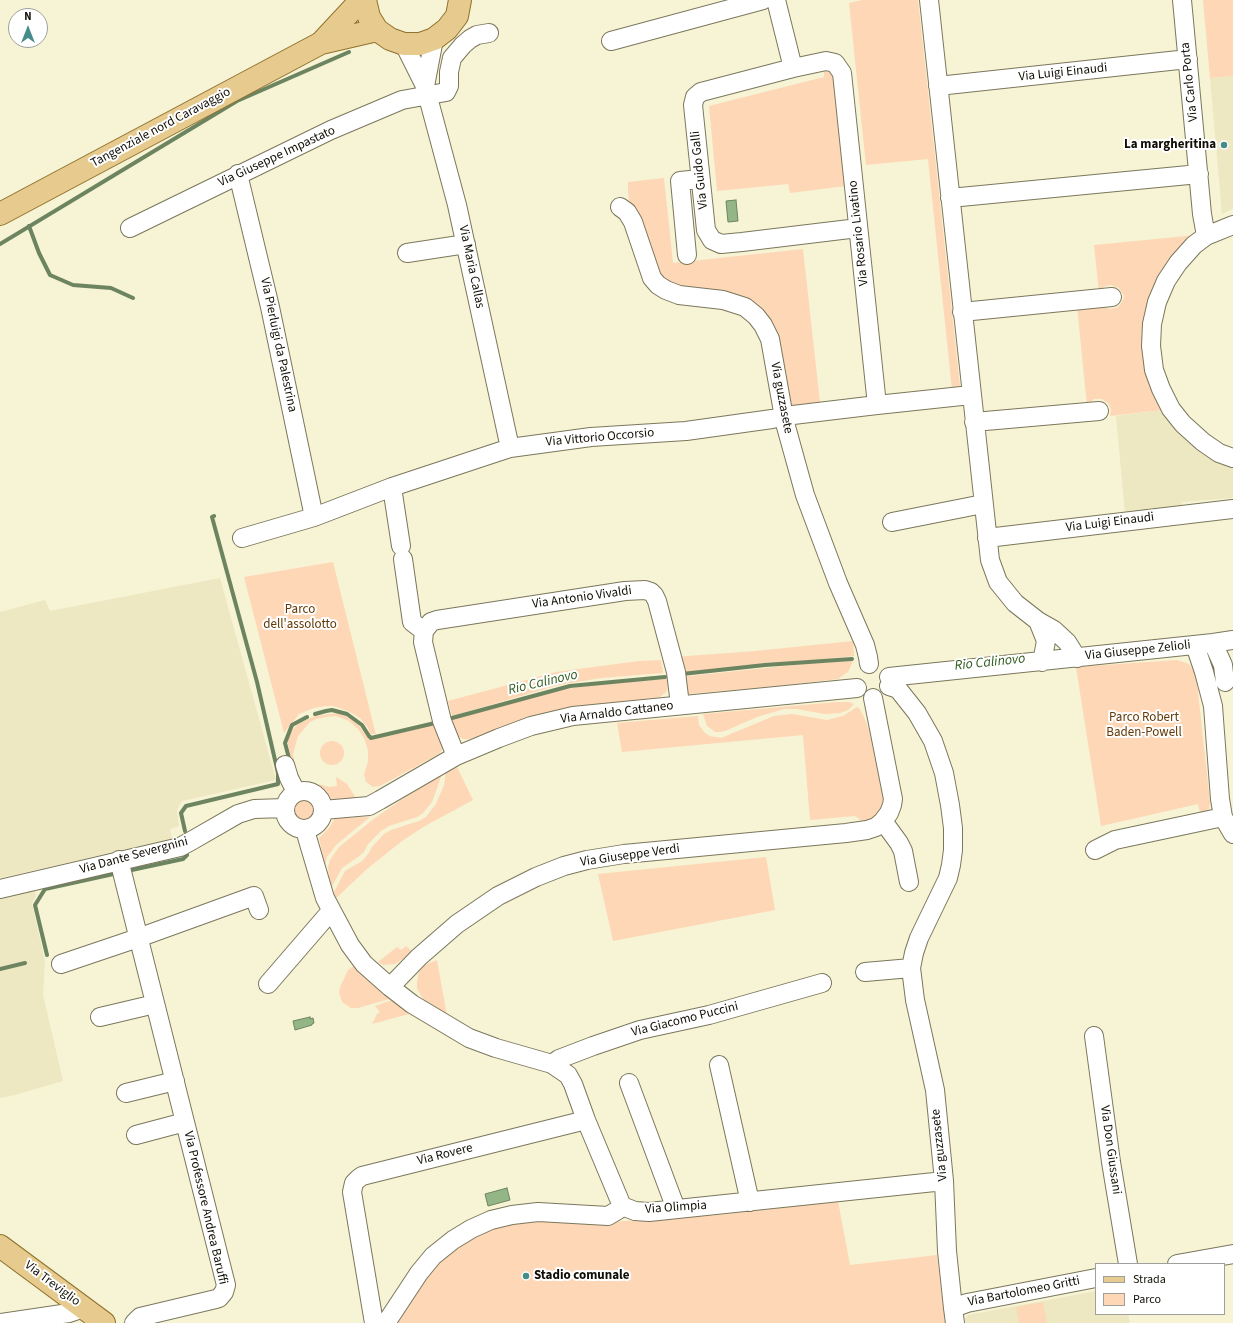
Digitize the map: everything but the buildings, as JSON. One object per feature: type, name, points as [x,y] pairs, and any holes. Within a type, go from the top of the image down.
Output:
[{"type":"main road","name":"Tangenziale nord Caravaggio","points":[[321,42],[361,0]]},
{"type":"main road","points":[[365,0],[369,17],[377,30],[390,39],[404,44],[420,44],[434,39],[447,29],[457,16],[460,0]]},
{"type":"main road","name":"Tangenziale nord Caravaggio","points":[[0,214],[321,42],[377,30]]},
{"type":"main road","name":"Via Treviglio","points":[[0,1246],[104,1323]]},
{"type":"street","points":[[610,41],[763,0]]},
{"type":"street","points":[[776,0],[793,68]]},
{"type":"street","points":[[929,0],[990,560],[998,582],[1015,603],[1038,621],[1054,630],[1067,642],[1077,658]]},
{"type":"street","name":"Via Carlo Porta","points":[[1182,0],[1202,214],[1206,236]]},
{"type":"street","name":"Via Giuseppe Impastato","points":[[130,228],[238,174],[331,130],[426,91],[446,92],[449,86],[449,72],[452,58],[470,39],[477,35],[489,33]]},
{"type":"street","name":"Via Maria Callas","points":[[426,91],[434,39]]},
{"type":"street","name":"Via Maria Callas","points":[[404,44],[426,91],[457,205],[510,448]]},
{"type":"street","name":"Via Luigi Einaudi","points":[[938,86],[1188,59]]},
{"type":"street","name":"Via Guido Galli","points":[[835,63],[826,61],[793,68],[701,92],[695,97],[693,105],[706,230],[712,240],[721,244],[858,228]]},
{"type":"street","name":"Via Rosario Livatino","points":[[835,63],[842,73],[878,405]]},
{"type":"street","name":"Via Pierluigi da Palestrina","points":[[238,174],[270,307],[314,517]]},
{"type":"street","points":[[950,198],[1199,174]]},
{"type":"street","points":[[687,255],[680,182],[700,179]]},
{"type":"street","name":"Via guzzasete","points":[[620,207],[627,212],[633,222],[652,278],[658,285],[678,295],[722,300],[745,307],[756,316],[763,325],[770,339],[784,417],[805,495],[838,583],[864,645],[869,664]]},
{"type":"street","points":[[1233,225],[1206,236],[1178,263],[1166,282],[1157,302],[1151,346],[1154,370],[1171,409],[1183,424],[1202,442],[1219,453],[1233,458]]},
{"type":"street","points":[[407,253],[466,244]]},
{"type":"street","points":[[962,312],[1112,297]]},
{"type":"street","name":"Via Vittorio Occorsio","points":[[242,538],[314,517],[392,487],[510,448],[591,437],[686,431],[878,405],[971,395]]},
{"type":"street","points":[[974,422],[1099,411]]},
{"type":"street","points":[[392,487],[412,622],[424,631],[424,642],[442,721],[456,756]]},
{"type":"street","points":[[892,522],[983,504]]},
{"type":"street","name":"Via Luigi Einaudi","points":[[987,538],[1233,509]]},
{"type":"street","name":"Via Antonio Vivaldi","points":[[424,631],[431,622],[437,620],[624,591],[645,590],[654,595],[657,602],[676,672],[680,705]]},
{"type":"street","points":[[1038,621],[1046,641],[1042,662]]},
{"type":"street","name":"Via Giuseppe Zelioli","points":[[889,682],[1042,662],[1233,640]]},
{"type":"street","points":[[1212,706],[1229,679],[1213,643]]},
{"type":"street","points":[[1195,645],[1204,672],[1212,706],[1220,799],[1223,817],[1233,834]]},
{"type":"street","points":[[869,664],[879,665],[884,668],[889,682],[885,693],[873,698],[864,695],[857,688],[857,673],[860,669],[869,664]]},
{"type":"street","name":"Via guzzasete","points":[[889,682],[898,688],[917,713],[933,741],[944,773],[953,828],[953,850],[948,878],[919,938],[911,968],[915,1000],[935,1090],[944,1180],[947,1251],[954,1316]]},
{"type":"street","name":"Via Arnaldo Cattaneo","points":[[323,810],[369,806],[456,756],[498,738],[573,716],[857,688]]},
{"type":"street","points":[[873,698],[893,799],[892,805],[883,821],[903,851],[909,882]]},
{"type":"street","points":[[285,765],[289,778],[296,792]]},
{"type":"street","points":[[302,791],[309,791],[315,794],[322,804],[323,810],[323,815],[316,824],[306,829],[300,828],[291,823],[285,813],[287,802],[291,796],[296,792],[302,791]]},
{"type":"street","name":"Via Dante Severgnini","points":[[0,889],[122,868],[191,842],[238,814],[254,809],[285,808]]},
{"type":"street","points":[[1095,850],[1115,840],[1223,817]]},
{"type":"street","name":"Via Giuseppe Verdi","points":[[390,986],[419,957],[457,924],[498,896],[536,877],[564,866],[586,860],[624,854],[867,830],[876,827],[883,821]]},
{"type":"street","points":[[306,829],[325,898],[350,945],[364,964],[412,1004],[469,1038],[496,1048],[552,1064],[568,1075],[622,1206],[608,1216],[538,1212],[512,1215],[491,1220],[471,1229],[453,1240],[433,1256],[419,1273],[386,1323]]},
{"type":"street","name":"Via Professore Andrea Baruffi","points":[[122,868],[138,938],[226,1285],[222,1295],[216,1299],[137,1320]]},
{"type":"street","points":[[61,964],[254,896],[259,910]]},
{"type":"street","points":[[268,984],[331,911]]},
{"type":"street","points":[[865,972],[911,968]]},
{"type":"street","name":"Via Giacomo Puccini","points":[[552,1064],[559,1059],[640,1030],[709,1015],[822,983]]},
{"type":"street","points":[[100,1017],[155,1004]]},
{"type":"street","name":"Via Don Giussani","points":[[1094,1036],[1111,1162],[1128,1263]]},
{"type":"street","points":[[718,1065],[750,1202]]},
{"type":"street","points":[[126,1093],[175,1081]]},
{"type":"street","points":[[629,1083],[676,1209]]},
{"type":"street","name":"Via Rovere","points":[[374,1323],[352,1192],[354,1183],[358,1179],[362,1176],[586,1120]]},
{"type":"street","name":"Via Professore Andrea Baruffi","points":[[136,1135],[185,1122]]},
{"type":"street","name":"Via Olimpia","points":[[622,1206],[635,1211],[649,1212],[944,1180]]},
{"type":"street","points":[[1183,1263],[1233,1254]]},
{"type":"street","name":"Via Bartolomeo Gritti","points":[[954,1316],[967,1303],[1095,1278]]},
{"type":"street","points":[[6,1322],[69,1312],[84,1308]]},
{"type":"shaded area","name":"La margheritina","points":[[1233,76],[1233,209],[1222,214],[1210,78]]},
{"type":"shaded area","points":[[736,200],[738,221],[728,222],[726,201]]},
{"type":"shaded area","points":[[1164,410],[1175,427],[1191,443],[1201,450],[1233,465],[1233,498],[1182,502],[1182,507],[1125,514],[1116,416]]},
{"type":"shaded area","points":[[220,578],[276,780],[182,801],[177,810],[179,826],[170,829],[172,839],[0,878],[0,612],[45,600],[50,611]]},
{"type":"shaded area","points":[[34,888],[36,896],[32,904],[45,961],[43,995],[63,1081],[0,1098],[0,896]]},
{"type":"shaded area","points":[[310,1017],[310,1019],[313,1018],[314,1023],[312,1025],[295,1030],[293,1021]]},
{"type":"shaded area","points":[[507,1188],[510,1200],[488,1206],[485,1194]]},
{"type":"shaded area","points":[[1095,1291],[1095,1315],[1128,1315],[1130,1323],[966,1323],[965,1319],[968,1315]]},
{"type":"green space","points":[[862,0],[918,0],[960,386],[959,389],[952,390],[928,159],[866,165],[849,3]]},
{"type":"green space","points":[[1203,0],[1233,0],[1233,76],[1210,78]]},
{"type":"green space","points":[[824,71],[831,72],[833,74],[846,186],[790,193],[788,184],[717,191],[709,106],[824,77]]},
{"type":"green space","points":[[664,178],[673,263],[803,249],[820,403],[788,407],[764,317],[662,284],[630,207],[628,182]]},
{"type":"green space","points":[[1197,235],[1156,283],[1164,410],[1110,416],[1111,410],[1109,404],[1102,399],[1094,399],[1087,406],[1077,306],[1100,304],[1103,307],[1111,309],[1118,307],[1124,296],[1119,288],[1110,285],[1103,287],[1099,293],[1094,245]]},
{"type":"green space","name":"Parco dell'assolotto","points":[[333,562],[376,734],[371,734],[360,718],[348,711],[333,706],[314,708],[299,714],[284,733],[244,577]]},
{"type":"green space","points":[[853,641],[854,656],[679,673],[674,657],[755,651]]},
{"type":"green space","points":[[661,660],[663,673],[601,678],[559,685],[452,716],[448,701],[556,672],[639,661]]},
{"type":"green space","name":"Parco Robert Baden-Powell","points":[[1177,660],[1189,664],[1196,674],[1210,802],[1209,809],[1206,812],[1200,813],[1198,804],[1101,826],[1076,667]]},
{"type":"green space","points":[[853,661],[848,672],[838,679],[769,687],[688,694],[684,691],[680,677],[803,664]]},
{"type":"green space","points":[[667,679],[667,690],[660,697],[577,708],[522,721],[469,739],[456,736],[450,722],[452,722],[452,719],[560,690],[601,684]]},
{"type":"green space","points":[[849,702],[854,704],[848,710],[840,713],[825,714],[797,709],[784,709],[757,717],[720,732],[715,732],[707,726],[703,714]]},
{"type":"green space","points":[[857,707],[860,709],[869,730],[883,798],[881,809],[878,813],[871,820],[863,822],[855,816],[810,820],[803,735],[622,752],[617,723],[698,716],[699,725],[705,733],[710,736],[721,738],[774,716],[792,714],[827,720],[843,716]]},
{"type":"green space","points":[[337,713],[351,718],[369,739],[372,740],[436,724],[442,742],[442,750],[439,754],[380,786],[373,787],[366,782],[364,775],[368,761],[368,750],[364,738],[358,729],[349,721],[336,716],[326,717],[310,722],[298,736],[293,754],[295,766],[293,767],[288,738],[294,728],[298,724],[315,716]]},
{"type":"green space","points":[[332,741],[341,744],[344,753],[341,762],[332,765],[323,762],[320,753],[323,744]]},
{"type":"green space","points":[[457,767],[473,800],[425,826],[402,841],[367,869],[334,900],[332,896],[345,871],[362,861],[384,834],[426,817],[436,804],[444,785],[446,772]]},
{"type":"green space","points":[[442,774],[432,802],[423,813],[417,817],[389,826],[381,831],[368,844],[364,852],[342,868],[330,890],[328,867],[330,860],[339,847],[375,818]]},
{"type":"green space","points":[[336,777],[347,784],[356,798],[332,799],[318,784],[330,787],[337,786]]},
{"type":"green space","points":[[302,800],[309,801],[314,808],[312,816],[306,820],[300,819],[294,812],[296,803]]},
{"type":"green space","points":[[370,817],[336,845],[327,857],[325,865],[319,838],[329,828],[335,818]]},
{"type":"green space","points":[[766,857],[775,910],[613,941],[598,874]]},
{"type":"green space","points":[[406,946],[412,951],[395,964],[383,965],[378,962],[397,947],[401,950]]},
{"type":"green space","points":[[437,960],[447,1016],[424,1000],[417,989],[419,972],[425,965]]},
{"type":"green space","points":[[354,966],[364,976],[393,998],[358,1008],[351,1008],[342,1002],[339,992],[340,987],[348,970]]},
{"type":"green space","points":[[395,999],[413,1013],[372,1024],[377,1014],[380,1012],[375,1006]]},
{"type":"green space","points":[[838,1201],[850,1265],[937,1255],[943,1305],[948,1323],[398,1323],[433,1268],[465,1243],[481,1233],[495,1227],[537,1220],[594,1223],[718,1215]]},
{"type":"green space","points":[[1043,1302],[1047,1323],[1019,1323],[1016,1307]]},
{"type":"waterway","points":[[0,244],[237,101],[349,52]]},
{"type":"waterway","points":[[29,226],[39,253],[50,275],[73,285],[111,288],[133,298]]},
{"type":"waterway","points":[[185,831],[181,813],[186,806],[278,784],[278,773],[257,682],[212,517],[214,516]]},
{"type":"waterway","name":"Rio Calinovo","points":[[682,674],[765,665],[852,659]]},
{"type":"waterway","name":"Rio Calinovo","points":[[452,718],[570,686],[665,677]]},
{"type":"waterway","name":"Rio Calinovo","points":[[315,714],[332,710],[347,714],[362,725],[371,738],[435,723]]},
{"type":"waterway","name":"Rio Calinovo","points":[[290,762],[285,743],[292,725],[307,717]]},
{"type":"waterway","points":[[127,871],[183,859],[187,855]]},
{"type":"waterway","points":[[47,955],[35,905],[45,889],[118,873]]},
{"type":"waterway","points":[[0,969],[25,963]]},
{"type":"place","name":"La margheritina","points":[[1224,145]]},
{"type":"place","name":"Stadio comunale","points":[[526,1276]]}]
